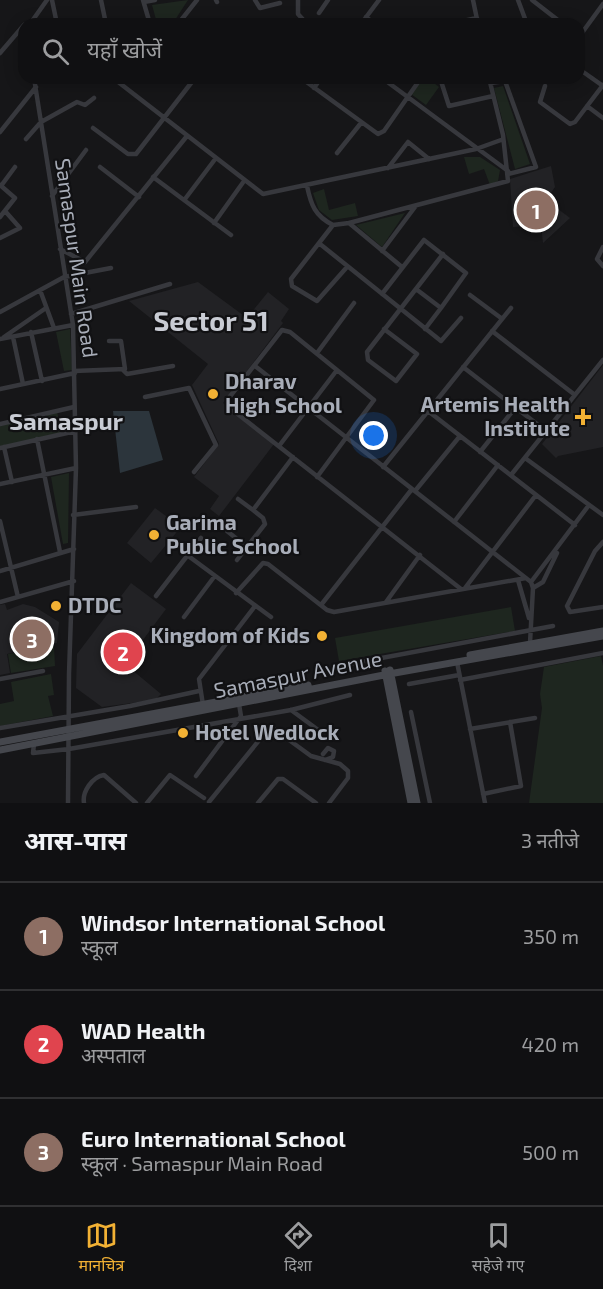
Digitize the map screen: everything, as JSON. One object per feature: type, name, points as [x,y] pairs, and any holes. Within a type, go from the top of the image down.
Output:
[{"type":"main road","name":"Samaspur Avenue","points":[[0,742],[70,734],[239,704],[530,643],[603,631]]},
{"type":"main road","name":"Samaspur Avenue","points":[[0,750],[203,705],[603,636]]},
{"type":"main road","points":[[388,672],[411,803]]},
{"type":"main road","points":[[388,672],[417,803]]},
{"type":"street","points":[[32,18],[47,0]]},
{"type":"street","points":[[52,0],[56,18]]},
{"type":"street","points":[[101,0],[105,18]]},
{"type":"street","points":[[148,18],[144,1],[156,0]]},
{"type":"street","points":[[183,18],[197,0]]},
{"type":"street","points":[[255,0],[260,8],[280,3]]},
{"type":"street","points":[[298,0],[298,14],[302,18]]},
{"type":"street","points":[[319,13],[328,0]]},
{"type":"street","points":[[366,17],[379,0]]},
{"type":"street","points":[[473,0],[476,18]]},
{"type":"street","points":[[518,0],[525,18]]},
{"type":"street","points":[[532,0],[555,18]]},
{"type":"street","points":[[585,29],[603,4]]},
{"type":"street","points":[[0,53],[18,34]]},
{"type":"street","points":[[545,86],[540,102],[566,122],[575,122],[603,86],[585,73]]},
{"type":"street","name":"Samaspur Main Road","points":[[35,84],[73,325],[76,468],[73,515],[74,582],[69,674],[68,803]]},
{"type":"street","points":[[121,84],[263,194],[476,149],[501,140]]},
{"type":"street","points":[[93,128],[132,156],[190,84]]},
{"type":"street","points":[[309,84],[378,135],[382,133],[417,84]]},
{"type":"street","points":[[314,88],[317,84]]},
{"type":"street","points":[[390,84],[508,173],[536,167],[506,84]]},
{"type":"street","points":[[442,84],[449,106],[493,96]]},
{"type":"street","points":[[307,186],[312,209],[333,225],[415,207],[508,181],[501,140],[503,135],[491,84]]},
{"type":"street","points":[[0,132],[36,87]]},
{"type":"street","points":[[26,139],[41,122],[76,102],[84,105],[94,98]]},
{"type":"street","points":[[587,106],[603,118]]},
{"type":"street","points":[[337,153],[361,123]]},
{"type":"street","points":[[60,249],[85,262],[187,136]]},
{"type":"street","points":[[388,168],[408,142],[429,159]]},
{"type":"street","points":[[52,196],[86,150]]},
{"type":"street","points":[[184,199],[216,158]]},
{"type":"street","points":[[0,217],[15,196],[1,185],[15,166]]},
{"type":"street","points":[[100,167],[139,196]]},
{"type":"street","points":[[153,177],[231,235]]},
{"type":"street","points":[[214,223],[244,181]]},
{"type":"street","points":[[382,251],[415,207]]},
{"type":"street","points":[[0,238],[20,228],[5,211]]},
{"type":"street","points":[[349,223],[402,267]]},
{"type":"street","points":[[333,225],[291,279],[292,286],[317,302],[347,267]]},
{"type":"street","points":[[382,294],[424,240],[443,254],[466,273],[425,329]]},
{"type":"street","points":[[320,244],[441,341],[461,318]]},
{"type":"street","points":[[603,248],[597,259],[603,266]]},
{"type":"street","points":[[384,329],[417,354],[396,381],[366,356],[384,329],[443,254]]},
{"type":"street","points":[[0,312],[64,278],[111,267]]},
{"type":"street","points":[[71,314],[170,284]]},
{"type":"street","points":[[416,289],[441,308]]},
{"type":"street","points":[[40,290],[54,328]]},
{"type":"street","points":[[470,295],[501,318]]},
{"type":"street","points":[[317,353],[354,303]]},
{"type":"street","points":[[1,339],[46,308]]},
{"type":"street","points":[[383,467],[511,308]]},
{"type":"street","points":[[1,339],[73,325]]},
{"type":"street","points":[[317,477],[374,400],[317,353],[286,330],[282,330],[228,399],[230,408],[317,477],[463,589]]},
{"type":"street","points":[[31,332],[42,381]]},
{"type":"street","points":[[492,332],[575,395]]},
{"type":"street","points":[[13,337],[23,384]]},
{"type":"street","points":[[109,341],[121,341],[126,367],[123,370]]},
{"type":"street","points":[[511,475],[603,360]]},
{"type":"street","points":[[0,389],[74,372],[123,370],[127,374],[173,366]]},
{"type":"street","points":[[255,366],[492,554],[531,582],[533,588],[530,643]]},
{"type":"street","points":[[463,368],[546,431]]},
{"type":"street","points":[[279,446],[337,370]]},
{"type":"street","points":[[145,397],[189,388],[216,445],[194,472]]},
{"type":"street","points":[[0,415],[1,423],[74,407]]},
{"type":"street","points":[[480,452],[514,408]]},
{"type":"street","points":[[428,411],[575,525]]},
{"type":"street","points":[[12,482],[2,448],[76,431]]},
{"type":"street","points":[[321,605],[459,435]]},
{"type":"street","points":[[37,439],[60,552]]},
{"type":"street","points":[[253,510],[293,457]]},
{"type":"street","points":[[525,458],[603,515]]},
{"type":"street","points":[[454,522],[498,465]]},
{"type":"street","points":[[0,484],[76,468]]},
{"type":"street","points":[[463,589],[536,495]]},
{"type":"street","points":[[237,560],[265,524],[263,518],[238,499]]},
{"type":"street","points":[[531,582],[559,548],[589,505]]},
{"type":"street","points":[[73,515],[136,507]]},
{"type":"street","points":[[0,521],[9,568],[18,597]]},
{"type":"street","points":[[227,531],[247,547]]},
{"type":"street","points":[[156,596],[201,538]]},
{"type":"street","points":[[603,542],[595,551],[567,606],[570,612],[603,608]]},
{"type":"street","points":[[533,588],[545,579],[559,548]]},
{"type":"street","points":[[0,572],[74,549]]},
{"type":"street","points":[[187,555],[271,617]]},
{"type":"street","points":[[386,602],[420,555]]},
{"type":"street","points":[[236,593],[263,562],[334,612],[526,578]]},
{"type":"street","points":[[184,617],[214,577]]},
{"type":"street","points":[[518,580],[530,621]]},
{"type":"street","points":[[0,602],[74,582]]},
{"type":"street","points":[[203,705],[199,691],[199,679],[255,606]]},
{"type":"street","points":[[344,665],[553,626]]},
{"type":"street","points":[[409,684],[603,653]]},
{"type":"street","points":[[457,662],[485,803]]},
{"type":"street","points":[[0,679],[43,671]]},
{"type":"street","points":[[0,728],[69,718],[199,691]]},
{"type":"street","points":[[34,744],[33,753],[69,749],[291,710],[350,695]]},
{"type":"street","points":[[196,776],[241,717],[239,704]]},
{"type":"street","points":[[291,710],[321,732]]},
{"type":"street","points":[[411,712],[430,803]]},
{"type":"street","points":[[470,729],[535,718]]},
{"type":"street","points":[[483,794],[521,786],[510,722]]},
{"type":"street","points":[[200,803],[207,801],[269,729],[274,729],[311,756],[323,757],[343,766],[349,775],[329,803]]},
{"type":"street","points":[[84,803],[86,791],[98,776],[104,775],[135,803]]},
{"type":"street","points":[[147,803],[170,775],[207,801]]},
{"type":"street","points":[[258,803],[278,779],[283,780],[316,803]]},
{"type":"shaded area","points":[[188,0],[176,18],[156,18],[152,5]]},
{"type":"shaded area","points":[[418,84],[435,84],[439,87],[426,105],[411,94]]},
{"type":"shaded area","points":[[503,86],[530,164],[515,169],[494,88]]},
{"type":"shaded area","points":[[464,157],[480,157],[500,170],[498,181],[490,185],[484,169],[469,174]]},
{"type":"shaded area","points":[[551,166],[555,187],[546,200],[570,218],[543,243],[541,225],[513,227],[510,179]]},
{"type":"shaded area","points":[[324,189],[329,210],[355,203],[358,216],[332,220],[319,210],[313,193]]},
{"type":"shaded area","points":[[405,213],[382,247],[356,225]]},
{"type":"shaded area","name":"Dharav High School","points":[[198,282],[247,318],[268,292],[289,309],[281,321],[283,323],[223,403],[274,444],[219,516],[210,509],[219,496],[194,477],[219,444],[192,385],[208,364],[129,301]]},
{"type":"shaded area","points":[[70,329],[72,370],[64,371],[56,332]]},
{"type":"shaded area","name":"Artemis Health Institute","points":[[603,365],[603,447],[556,458],[542,444]]},
{"type":"shaded area","points":[[57,411],[61,433],[0,447],[0,425]]},
{"type":"shaded area","points":[[113,411],[149,411],[163,460],[120,473]]},
{"type":"shaded area","points":[[69,473],[68,543],[63,544],[51,477]]},
{"type":"shaded area","name":"Garima Public School","points":[[155,508],[181,527],[151,563],[127,543]]},
{"type":"shaded area","points":[[131,583],[166,609],[125,664],[161,694],[155,700],[102,707],[76,688],[77,654]]},
{"type":"shaded area","points":[[5,604],[7,610],[23,604],[35,607],[59,622],[57,643],[7,654],[10,673],[0,675],[0,605]]},
{"type":"shaded area","points":[[511,607],[515,631],[339,661],[335,638]]},
{"type":"shaded area","points":[[54,646],[55,666],[11,673],[8,654]]},
{"type":"shaded area","points":[[601,656],[603,666],[603,803],[529,803],[542,708],[540,694],[544,667]]},
{"type":"shaded area","points":[[51,674],[54,695],[48,696],[53,716],[0,726],[0,704],[14,701],[11,682]]},
{"type":"place","name":"Windsor International School","points":[[536,210]]},
{"type":"place","name":"Dharav High School","points":[[213,394]]},
{"type":"place","name":"Artemis Health Institute","points":[[583,417]]},
{"type":"place","name":"Garima Public School","points":[[154,535]]},
{"type":"place","name":"DTDC","points":[[56,606]]},
{"type":"place","name":"Kingdom of Kids","points":[[322,636]]},
{"type":"place","name":"Euro International School","points":[[32,639]]},
{"type":"place","name":"WAD Health","points":[[123,652]]},
{"type":"place","name":"Hotel Wedlock","points":[[183,733]]},
{"type":"district","name":"Sector 51","points":[[211,322]]},
{"type":"district","name":"Samaspur","points":[[66,422]]}]
